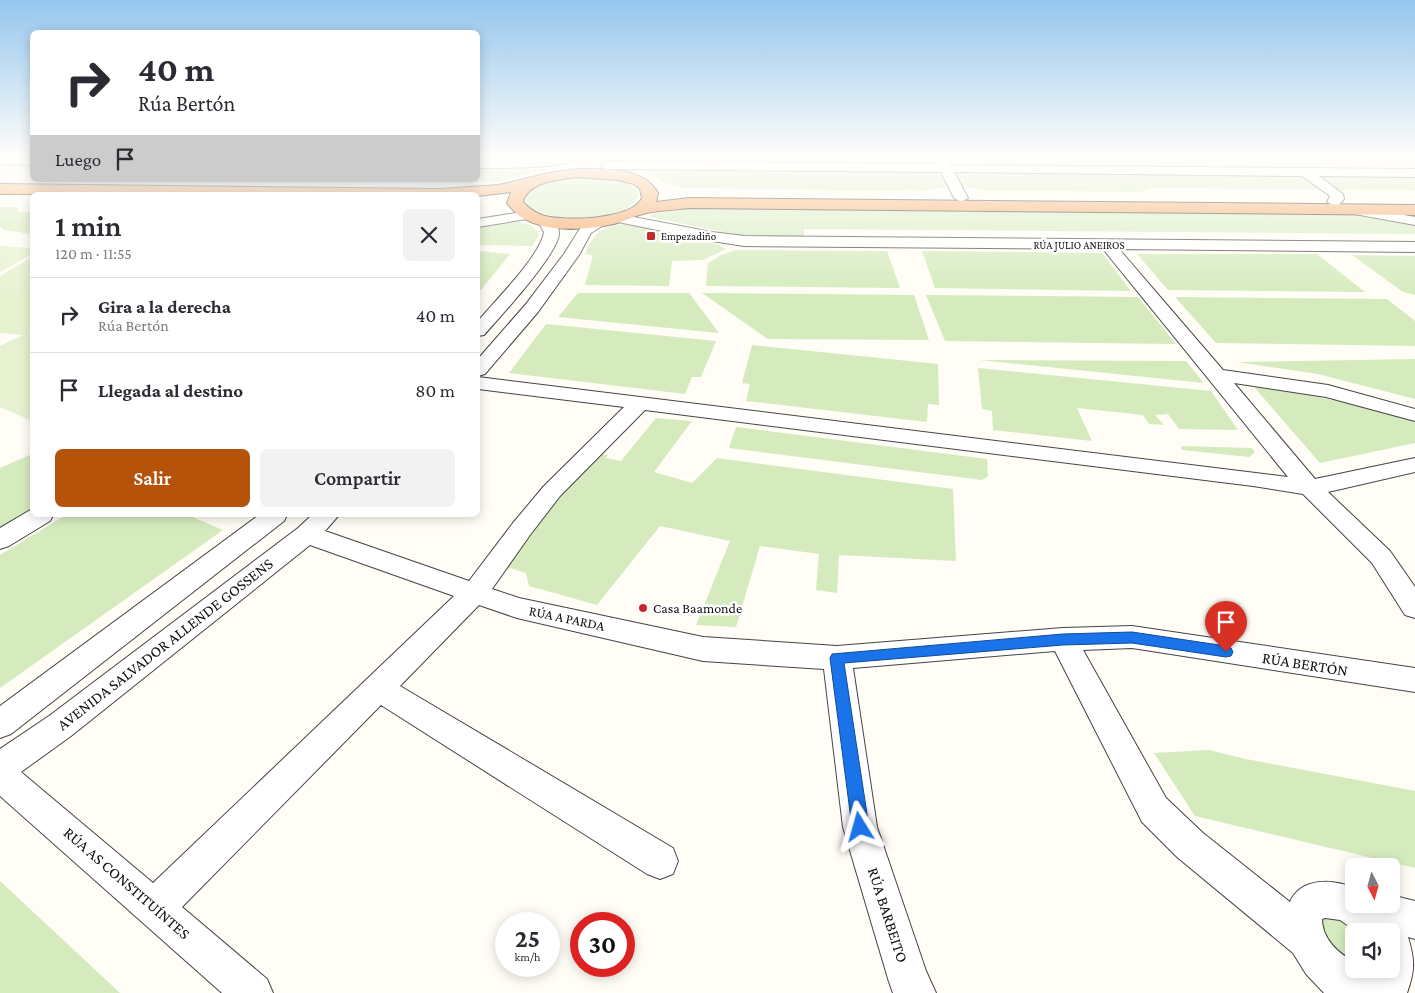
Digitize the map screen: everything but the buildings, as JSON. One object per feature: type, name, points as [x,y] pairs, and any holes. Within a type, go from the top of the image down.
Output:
[{"type":"highway","points":[[515,203],[521,212],[528,216],[572,223],[610,220],[641,209],[673,204],[1415,210]]},
{"type":"highway","points":[[641,209],[646,203]]},
{"type":"street","points":[[1354,210],[1415,221]]},
{"type":"street","points":[[480,223],[502,218],[528,216]]},
{"type":"street","points":[[480,329],[528,272],[548,243],[552,234],[551,228],[544,220]]},
{"type":"street","points":[[480,368],[532,308],[571,255],[586,230],[610,220]]},
{"type":"street","name":"RÚA JULIO ANEIROS","points":[[610,220],[646,222],[726,240],[744,241],[1415,247]]},
{"type":"street","points":[[1108,245],[1310,488],[1381,558],[1415,608]]},
{"type":"street","points":[[1216,375],[1328,391],[1415,415]]},
{"type":"street","points":[[480,383],[1253,479],[1310,488],[1415,465]]},
{"type":"street","points":[[156,907],[474,594],[494,568],[507,545],[552,490],[641,402]]},
{"type":"street","points":[[0,540],[39,517]]},
{"type":"street","points":[[0,724],[272,517]]},
{"type":"street","name":"RÚA A PARDA","points":[[317,524],[474,594],[517,608],[703,649],[837,658]]},
{"type":"street","name":"AVENIDA SALVADOR ALLENDE GOSSENS","points":[[0,768],[60,726],[317,524]]},
{"type":"street","name":"RÚA BERTÓN","points":[[837,658],[1063,639],[1132,637],[1415,680]]},
{"type":"street","points":[[1063,639],[1154,810],[1190,845],[1316,952],[1341,977],[1358,985],[1375,988],[1390,983],[1394,978]]},
{"type":"street","name":"RÚA BARBEITO","points":[[837,658],[860,827],[909,982],[916,993]]},
{"type":"street","points":[[378,688],[660,861]]},
{"type":"street","name":"RÚA AS CONSTITUÍNTES","points":[[0,775],[156,907],[253,993]]},
{"type":"street","points":[[1353,993],[1316,952],[1302,924],[1307,906],[1316,900],[1330,900],[1415,920]]},
{"type":"street","points":[[1344,903],[1375,923]]},
{"type":"green space","points":[[528,203],[633,203],[621,211],[605,216],[587,218],[568,218],[536,210]]},
{"type":"green space","points":[[0,207],[17,207],[19,212],[30,212],[30,234],[4,230],[0,226]]},
{"type":"green space","points":[[682,210],[1354,215],[1415,224],[1415,234],[804,229],[804,236],[744,236],[650,217],[651,214]]},
{"type":"green space","points":[[513,221],[521,222],[535,228],[539,235],[532,246],[480,245],[480,227]]},
{"type":"green space","points":[[630,224],[715,243],[726,249],[703,260],[672,261],[669,286],[585,285],[593,255],[585,254],[593,239],[602,230],[613,226]]},
{"type":"green space","points":[[0,246],[30,248],[30,255],[0,272]]},
{"type":"green space","points":[[736,250],[887,251],[900,288],[706,286],[708,263],[721,255]]},
{"type":"green space","points":[[480,251],[510,254],[481,290]]},
{"type":"green space","points":[[922,251],[1102,253],[1131,291],[935,288]]},
{"type":"green space","points":[[1137,254],[1317,254],[1365,292],[1168,290]]},
{"type":"green space","points":[[1352,255],[1415,256],[1415,295],[1403,292]]},
{"type":"green space","points":[[30,258],[30,330],[28,332],[30,331],[30,420],[0,407],[0,346],[23,335],[0,333],[0,276]]},
{"type":"green space","points":[[578,293],[689,293],[719,333],[558,317]]},
{"type":"green space","points":[[702,293],[914,295],[929,340],[768,339]]},
{"type":"green space","points":[[926,295],[1138,297],[1176,344],[945,341]]},
{"type":"green space","points":[[1175,297],[1387,299],[1415,321],[1415,346],[1216,343]]},
{"type":"green space","points":[[546,324],[716,341],[701,377],[692,377],[685,394],[509,373]]},
{"type":"green space","points":[[752,345],[938,364],[939,405],[928,404],[927,422],[746,401],[750,384],[742,383]]},
{"type":"green space","points":[[1415,359],[1415,399],[1318,374],[1237,362]]},
{"type":"green space","points":[[979,360],[1186,361],[1204,383]]},
{"type":"green space","points":[[978,368],[1211,391],[1238,430],[1179,429],[1168,414],[1155,415],[1164,425],[1149,424],[1143,415],[1077,408],[1092,441],[993,430],[992,411],[982,409]]},
{"type":"green space","points":[[1254,387],[1336,400],[1415,422],[1415,443],[1320,463]]},
{"type":"green space","points":[[656,418],[692,421],[654,472],[692,483],[717,458],[953,489],[956,561],[839,555],[837,593],[816,590],[819,554],[760,546],[736,627],[696,625],[730,541],[660,526],[597,605],[529,586],[526,573],[504,566],[555,494],[600,454],[608,455],[606,458],[621,461]]},
{"type":"green space","points":[[736,427],[987,459],[988,476],[982,480],[729,448]]},
{"type":"green space","points":[[1181,446],[1252,448],[1255,452],[1249,457],[1182,450]]},
{"type":"green space","points":[[30,455],[30,510],[0,527],[0,468]]},
{"type":"green space","points":[[63,517],[193,517],[223,530],[0,688],[0,555]]},
{"type":"green space","points":[[1209,750],[1246,759],[1415,791],[1415,868],[1400,864],[1400,858],[1373,858],[1195,816],[1154,753]]},
{"type":"green space","points":[[0,881],[120,993],[0,993]]},
{"type":"green space","points":[[1313,915],[1357,923],[1345,923],[1345,970]]},
{"type":"place","name":"Empezadiño","points":[[651,236]]},
{"type":"place","name":"Casa Baamonde","points":[[643,608]]},
{"type":"route","points":[[860,827],[837,658],[1063,639],[1132,637],[1226,652]]}]
